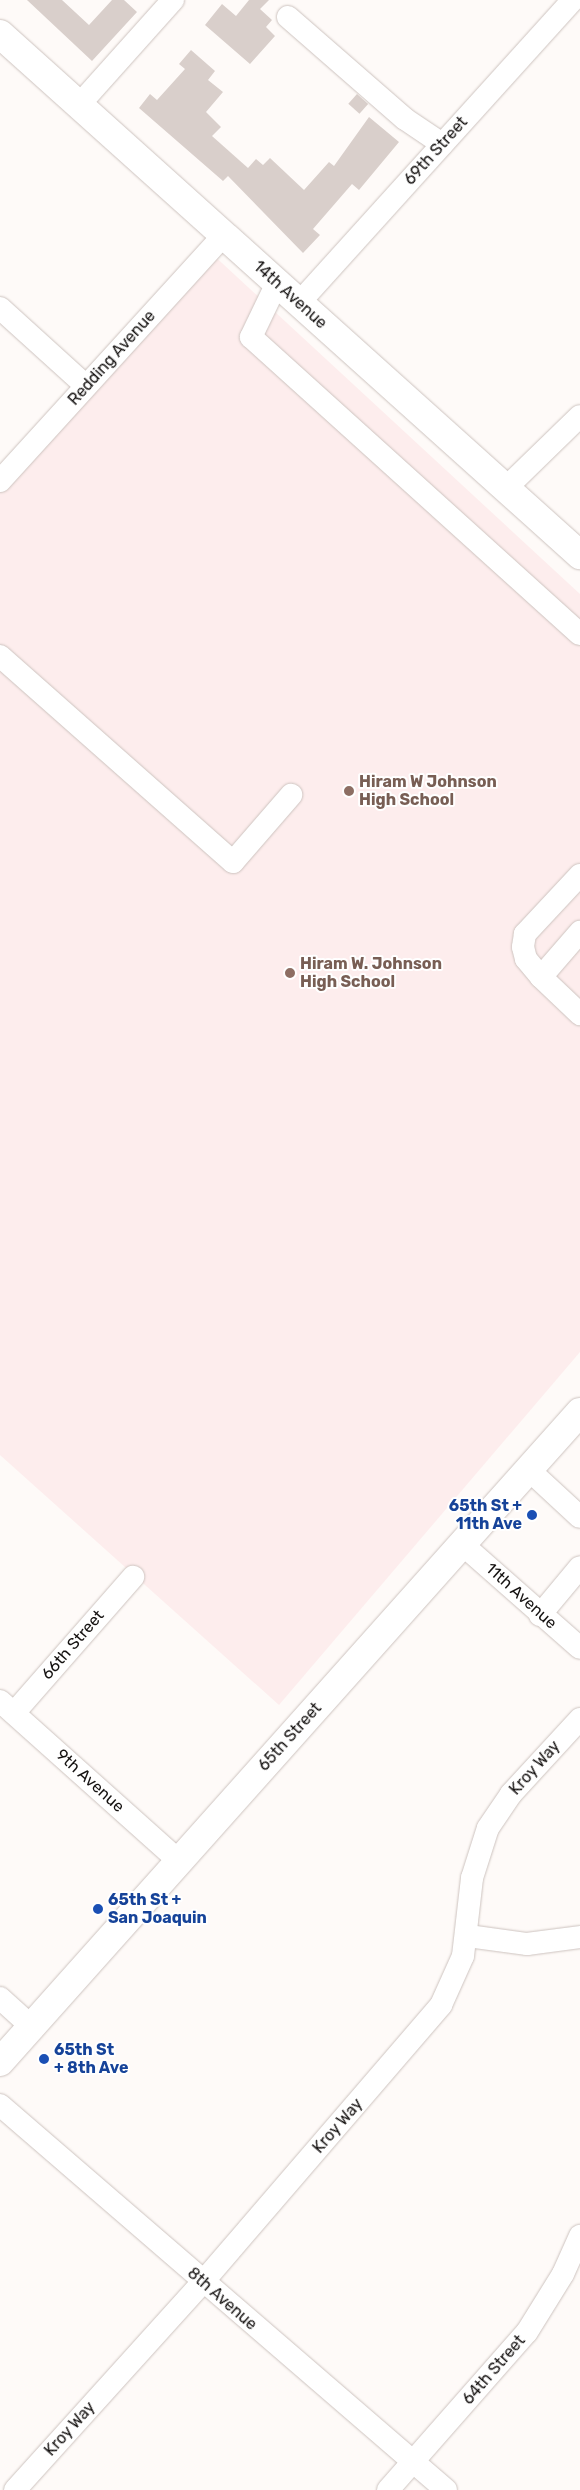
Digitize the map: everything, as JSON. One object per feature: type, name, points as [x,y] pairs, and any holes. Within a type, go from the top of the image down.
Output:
[{"type":"main road","name":"14th Avenue","points":[[0,34],[580,555]]},
{"type":"main road","name":"65th Street","points":[[0,2062],[580,1412]]},
{"type":"street","points":[[79,105],[173,0]]},
{"type":"street","name":"69th Street","points":[[299,303],[573,0]]},
{"type":"street","points":[[288,17],[405,119],[442,144]]},
{"type":"street","name":"Redding Avenue","points":[[0,480],[224,235]]},
{"type":"street","points":[[277,283],[252,337],[580,634]]},
{"type":"street","points":[[0,308],[86,386]]},
{"type":"street","points":[[506,488],[580,416]]},
{"type":"street","points":[[0,656],[232,862],[291,795]]},
{"type":"street","points":[[580,874],[525,934],[526,958],[541,977],[580,1014]]},
{"type":"street","points":[[541,977],[580,932]]},
{"type":"street","points":[[529,1470],[580,1517]]},
{"type":"street","name":"11th Avenue","points":[[462,1544],[540,1615],[580,1648]]},
{"type":"street","points":[[540,1615],[580,1567]]},
{"type":"street","name":"66th Street","points":[[7,1707],[133,1577]]},
{"type":"street","name":"9th Avenue","points":[[7,1707],[179,1861]]},
{"type":"street","name":"Kroy Way","points":[[15,2490],[202,2283],[441,2005],[455,1979],[468,1936],[472,1878],[488,1828],[511,1794],[580,1719]]},
{"type":"street","points":[[468,1936],[527,1944],[580,1937]]},
{"type":"street","points":[[0,1998],[32,2027]]},
{"type":"street","name":"8th Avenue","points":[[0,2105],[202,2283],[446,2490]]},
{"type":"street","name":"64th Street","points":[[388,2490],[527,2332],[578,2249]]},
{"type":"shaded area","name":"Hiram W. Johnson High School","points":[[209,251],[580,594],[580,1352],[279,1705],[0,1455],[0,491]]},
{"type":"building","points":[[27,0],[62,0],[89,25],[112,0],[124,0],[137,12],[92,61]]},
{"type":"building","points":[[249,0],[269,0],[260,9],[272,20],[266,27],[275,36],[250,64],[205,25],[222,4],[236,16]]},
{"type":"building","points":[[191,50],[215,71],[208,80],[223,92],[206,112],[221,127],[212,136],[248,168],[256,159],[263,165],[270,158],[304,190],[329,162],[334,166],[369,117],[399,142],[359,190],[352,184],[313,229],[320,235],[303,253],[228,176],[223,181],[139,108],[150,94],[157,100],[185,69],[179,64]]},
{"type":"building","points":[[357,94],[368,104],[359,114],[348,104]]},
{"type":"place","name":"Hiram W Johnson High School","points":[[349,791]]},
{"type":"place","name":"Hiram W. Johnson High School","points":[[290,973]]},
{"type":"place","name":"65th St + 11th Ave","points":[[532,1515]]},
{"type":"place","name":"65th St + San Joaquin","points":[[98,1909]]},
{"type":"place","name":"65th St + 8th Ave","points":[[44,2059]]}]
